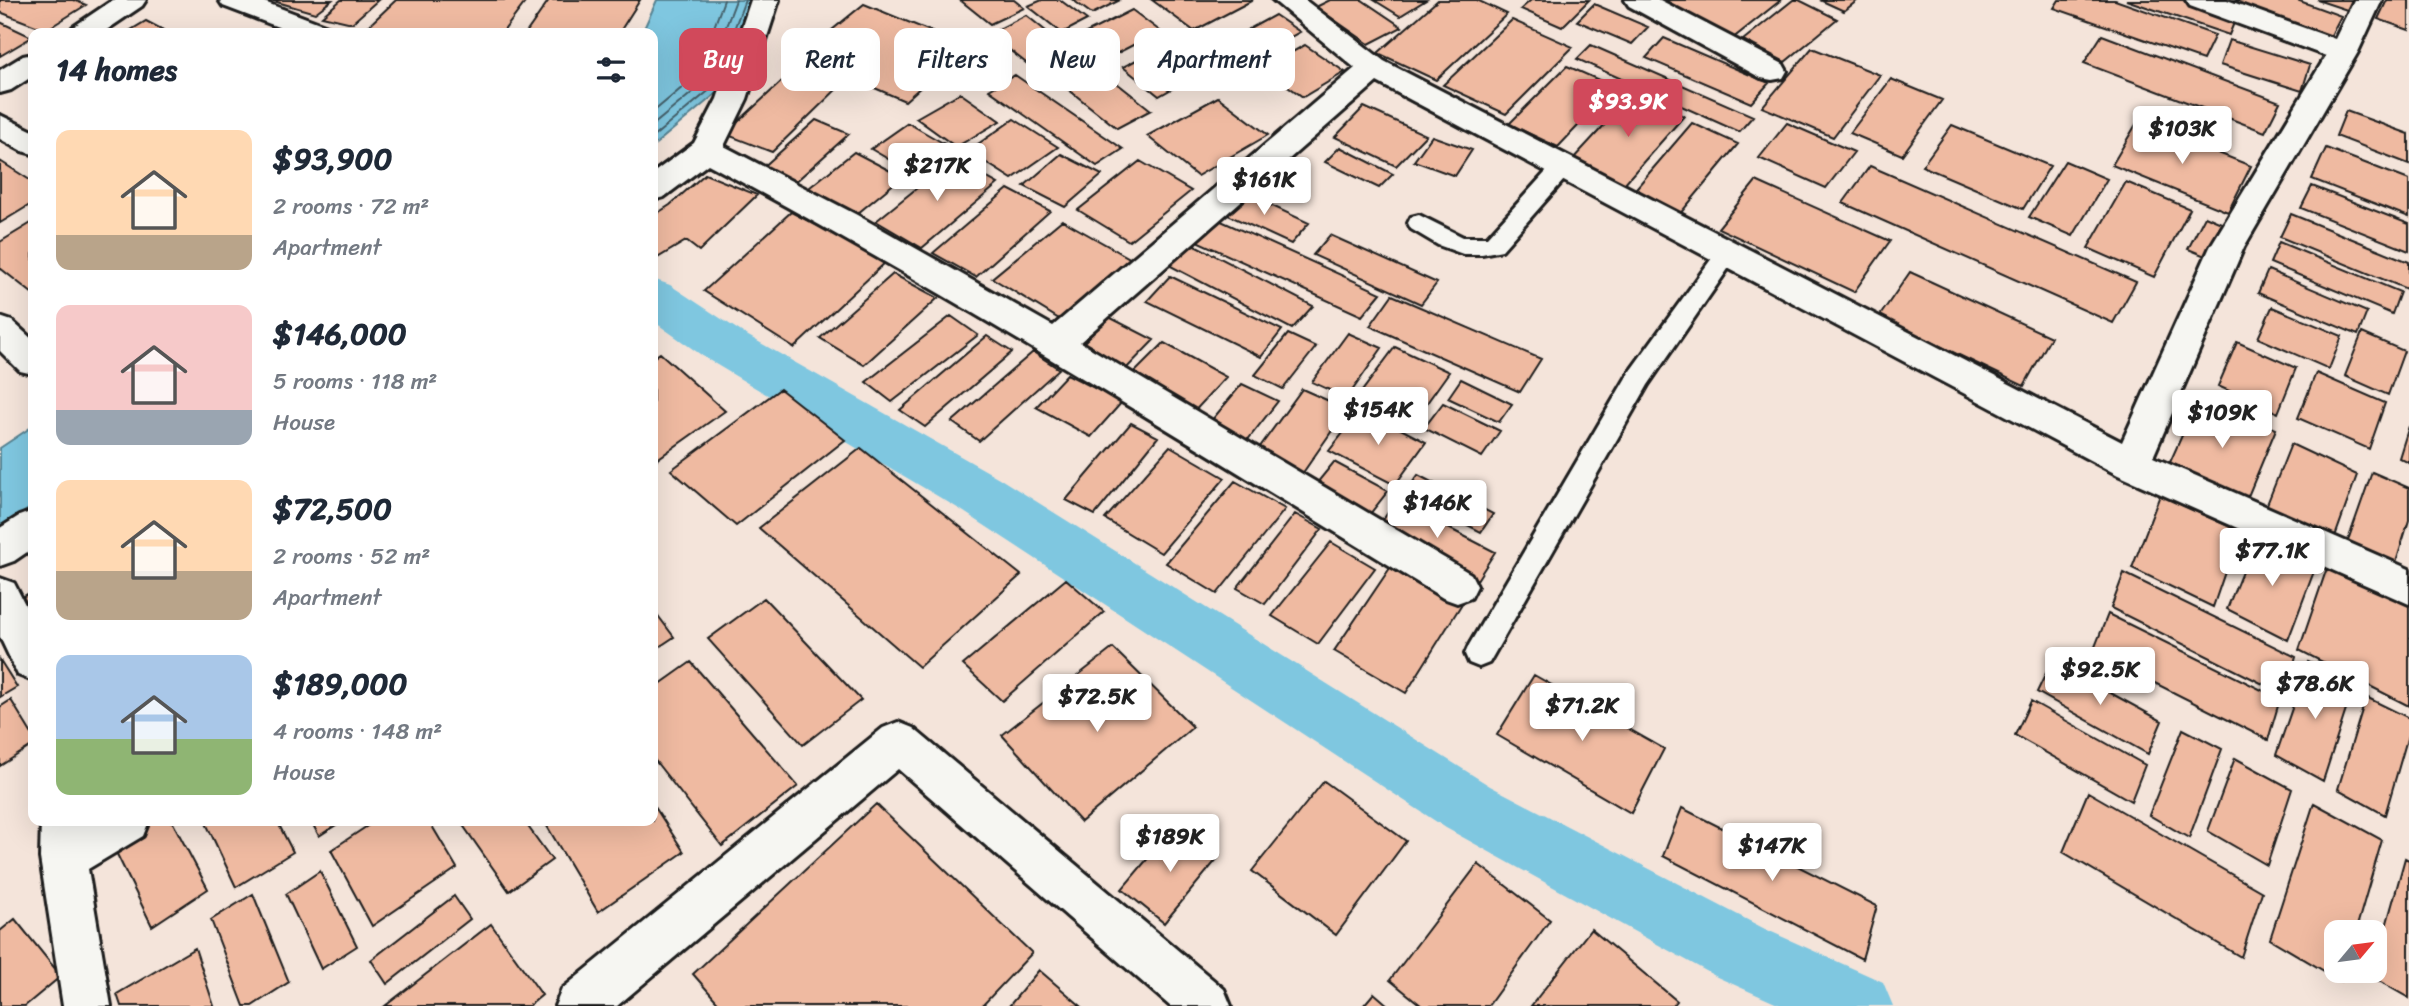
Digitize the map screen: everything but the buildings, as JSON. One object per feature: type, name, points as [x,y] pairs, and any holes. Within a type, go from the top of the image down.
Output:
[{"type":"street","points":[[90,28],[132,0]]},
{"type":"street","points":[[233,0],[307,28]]},
{"type":"street","points":[[658,185],[706,150],[732,99],[765,0]]},
{"type":"street","points":[[1287,0],[1374,68],[1563,167],[2132,464],[2409,587]]},
{"type":"street","points":[[1639,0],[1772,71]]},
{"type":"street","points":[[2200,0],[2343,52]]},
{"type":"street","points":[[2132,464],[2227,247],[2343,52],[2368,0]]},
{"type":"street","points":[[0,83],[28,66]]},
{"type":"street","points":[[1055,344],[1374,68]]},
{"type":"street","points":[[0,125],[28,141]]},
{"type":"street","points":[[706,150],[845,223],[1055,344],[1457,586]]},
{"type":"street","points":[[0,330],[28,356]]},
{"type":"street","points":[[0,548],[28,530]]},
{"type":"street","points":[[0,595],[28,652]]},
{"type":"street","points":[[579,1006],[898,742],[1207,1006]]},
{"type":"street","points":[[87,1006],[63,839],[109,826]]},
{"type":"lane","points":[[1419,223],[1463,248],[1478,249],[1494,244],[1563,167]]},
{"type":"lane","points":[[1479,654],[1639,378],[1728,253]]},
{"type":"water","points":[[657,0],[752,0],[742,28],[679,28],[679,91],[718,91],[658,142],[658,28],[644,28]]},
{"type":"water","points":[[28,429],[28,509],[0,528],[0,448]]},
{"type":"waterway","points":[[658,300],[725,346],[980,494],[1468,807],[1741,953],[1859,1006]]}]
